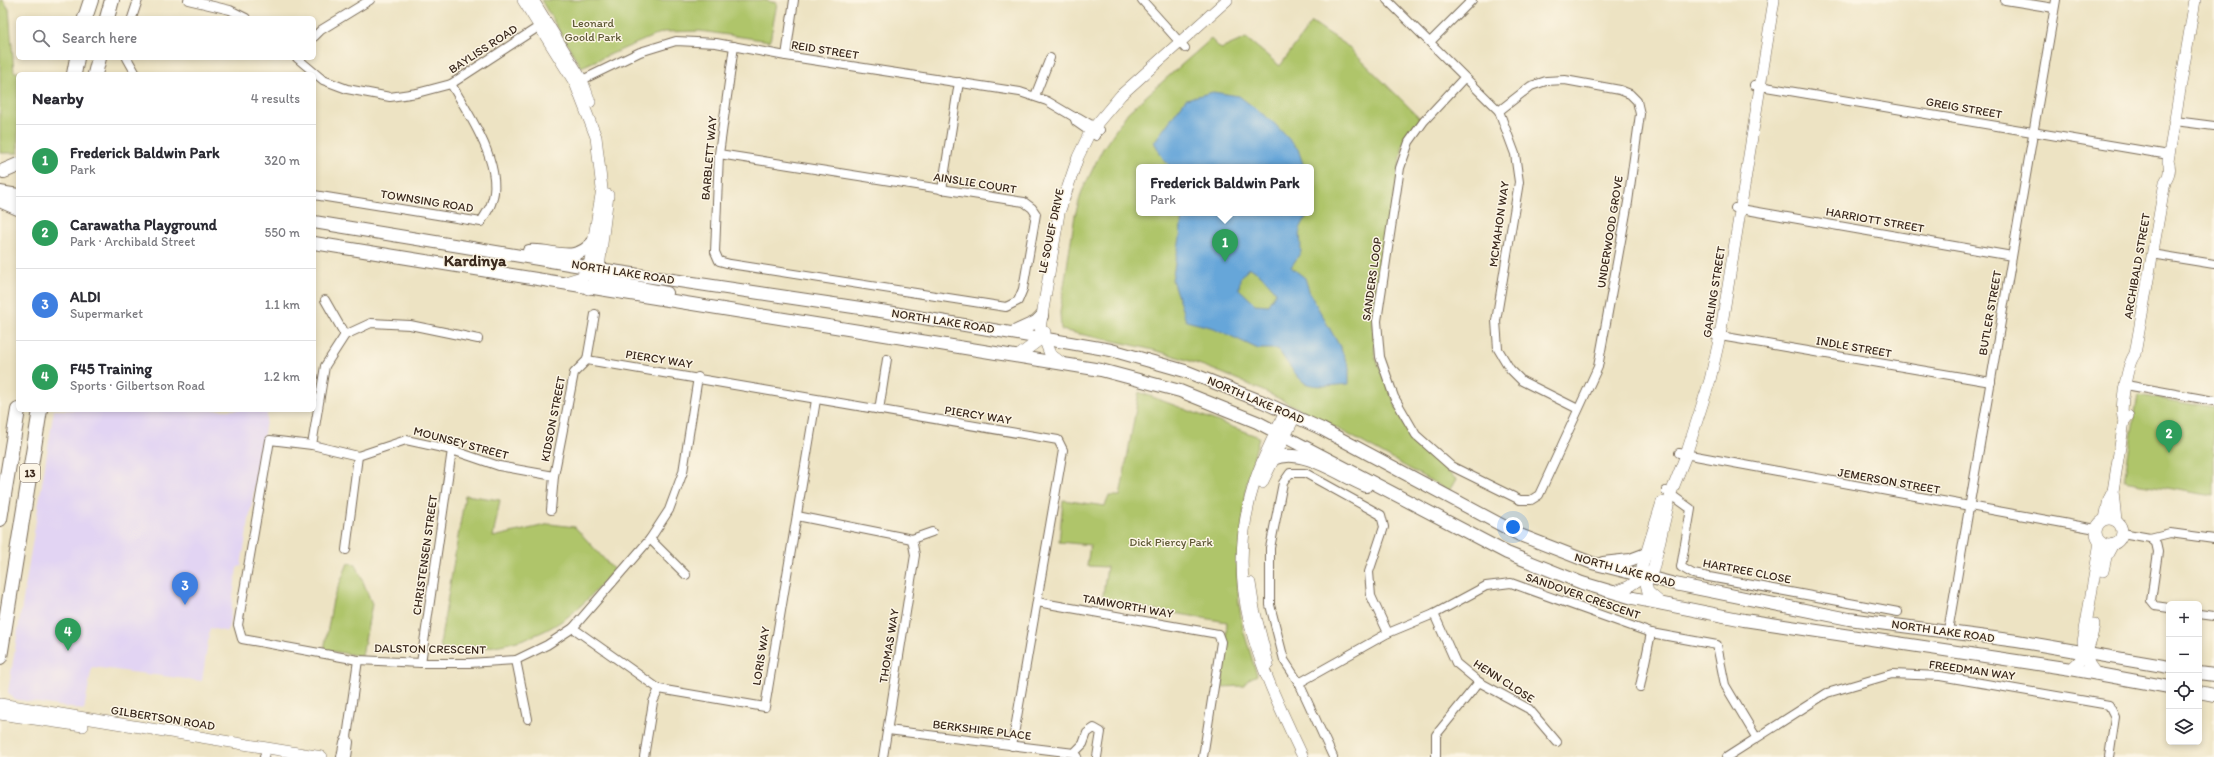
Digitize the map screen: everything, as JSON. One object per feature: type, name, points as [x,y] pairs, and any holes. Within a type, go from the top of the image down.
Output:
[{"type":"highway","points":[[86,16],[91,0]]},
{"type":"highway","points":[[108,16],[112,0]]},
{"type":"highway","points":[[74,72],[77,60]]},
{"type":"highway","points":[[96,72],[98,60]]},
{"type":"highway","points":[[7,171],[16,166]]},
{"type":"highway","points":[[0,200],[16,207]]},
{"type":"highway","name":"13","points":[[0,519],[18,412]]},
{"type":"highway","name":"13","points":[[0,657],[40,412]]},
{"type":"main road","points":[[0,192],[16,196]]},
{"type":"main road","name":"NORTH LAKE ROAD","points":[[316,222],[502,253],[595,271],[894,313],[1111,350],[1185,371],[1240,392],[1290,414],[1520,535],[1592,563],[1643,576],[1849,618],[1948,631],[2166,666]]},
{"type":"main road","points":[[502,253],[535,250],[574,255],[585,252],[593,242]]},
{"type":"main road","name":"NORTH LAKE ROAD","points":[[316,243],[588,289],[891,334],[1101,370],[1180,391],[1281,433],[1507,553],[1582,583],[1661,603],[1751,621],[2071,669],[2166,686]]},
{"type":"main road","points":[[595,271],[603,281],[669,293],[693,305]]},
{"type":"main road","points":[[1012,333],[1036,322],[1042,316]]},
{"type":"main road","points":[[1273,459],[1286,454],[1300,456],[1378,491],[1394,493]]},
{"type":"main road","points":[[1592,563],[1630,560],[1646,554]]},
{"type":"main road","points":[[2202,673],[2214,675]]},
{"type":"main road","points":[[2202,693],[2214,695]]},
{"type":"street","points":[[133,16],[138,0]]},
{"type":"street","points":[[188,0],[230,10],[242,16]]},
{"type":"street","points":[[316,36],[321,30],[370,0]]},
{"type":"street","points":[[523,0],[542,24],[579,82],[602,136],[608,189],[595,271],[588,289]]},
{"type":"street","points":[[532,0],[542,24]]},
{"type":"street","points":[[786,56],[794,0]]},
{"type":"street","points":[[1142,0],[1182,46]]},
{"type":"street","name":"LE SOUEF DRIVE","points":[[1182,46],[1227,0]]},
{"type":"street","name":"LE SOUEF DRIVE","points":[[1062,363],[1050,354],[1042,338],[1040,328],[1063,199],[1078,157],[1095,131],[1137,79],[1213,23],[1235,0]]},
{"type":"street","name":"MCMAHON WAY","points":[[1387,0],[1499,111],[1516,154],[1519,182],[1496,322],[1498,349],[1510,369],[1522,381],[1578,409]]},
{"type":"street","points":[[1430,42],[1472,0]]},
{"type":"street","name":"GARLING STREET","points":[[1661,603],[1648,592],[1642,567],[1710,380],[1757,85],[1767,0]]},
{"type":"street","name":"GARLING STREET","points":[[1757,85],[1774,0]]},
{"type":"street","points":[[2005,0],[2055,4]]},
{"type":"street","name":"ARCHIBALD STREET","points":[[2116,521],[2113,491],[2124,420],[2128,415],[2129,386],[2137,360],[2135,354],[2165,182],[2170,172],[2169,158],[2196,0]]},
{"type":"street","name":"BUTLER STREET","points":[[1948,631],[2055,4]]},
{"type":"street","name":"BAYLISS ROAD","points":[[316,73],[324,80],[347,89],[383,96],[390,97],[417,93],[451,84],[542,24]]},
{"type":"street","name":"REID STREET","points":[[579,82],[640,52],[676,41],[734,46],[786,56],[959,82],[1035,96],[1047,101],[1074,117],[1076,122],[1095,131]]},
{"type":"street","name":"BARBLETT WAY","points":[[730,264],[719,261],[715,252],[718,154],[734,46]]},
{"type":"street","points":[[1035,96],[1050,58]]},
{"type":"street","points":[[128,60],[135,72]]},
{"type":"street","name":"BAYLISS ROAD","points":[[299,60],[314,72]]},
{"type":"street","name":"SANDERS LOOP","points":[[1464,78],[1424,121],[1409,142],[1400,168],[1377,321],[1380,356],[1394,397],[1416,435],[1451,466],[1520,500],[1531,500]]},
{"type":"street","name":"UNDERWOOD GROVE","points":[[1499,111],[1532,86],[1546,81],[1564,80],[1620,90],[1630,94],[1637,101],[1640,114],[1628,202],[1598,367],[1539,495],[1531,500]]},
{"type":"street","points":[[579,82],[596,137],[602,189],[593,242],[595,271]]},
{"type":"street","points":[[942,190],[959,82]]},
{"type":"street","name":"TOWNSING ROAD","points":[[316,195],[480,222],[492,203],[494,182],[489,155],[477,127],[451,84]]},
{"type":"street","name":"GREIG STREET","points":[[1757,85],[2034,132],[2169,158]]},
{"type":"street","points":[[2175,121],[2214,126]]},
{"type":"street","name":"LE SOUEF DRIVE","points":[[1042,338],[1046,328],[1068,203],[1095,131]]},
{"type":"street","name":"AINSLIE COURT","points":[[718,154],[1024,202],[1032,208],[1036,214],[1023,289],[1018,301],[1006,307],[730,264]]},
{"type":"street","name":"HARRIOTT STREET","points":[[1738,208],[2012,256]]},
{"type":"street","points":[[2152,254],[2214,264]]},
{"type":"street","points":[[560,284],[585,276],[595,271]]},
{"type":"street","points":[[325,300],[345,335]]},
{"type":"street","points":[[587,360],[595,314]]},
{"type":"street","points":[[346,550],[358,456],[312,445],[325,366],[345,335],[371,323],[410,324],[478,339]]},
{"type":"street","name":"INDLE STREET","points":[[1717,336],[1990,382]]},
{"type":"street","points":[[1018,356],[1042,338]]},
{"type":"street","points":[[879,410],[888,358]]},
{"type":"street","name":"PIERCY WAY","points":[[587,360],[698,377],[816,400],[1058,440],[1063,450],[1012,746]]},
{"type":"street","name":"KIDSON STREET","points":[[551,510],[554,476],[574,373],[587,360]]},
{"type":"street","name":"DALSTON CRESCENT","points":[[312,445],[270,440],[238,625],[242,639],[358,660],[421,663],[469,663],[516,660],[548,646],[573,628],[650,539],[669,510],[683,472],[698,377]]},
{"type":"street","points":[[2129,386],[2214,401]]},
{"type":"street","name":"LORIS WAY","points":[[573,628],[659,689],[765,706],[816,400]]},
{"type":"street","points":[[1290,414],[1281,433],[1261,464],[1250,497],[1244,537],[1243,583],[1249,625],[1259,658],[1303,757]]},
{"type":"street","points":[[1281,433],[1273,459],[1260,487],[1253,517],[1249,560],[1250,586],[1266,655],[1275,683],[1310,757]]},
{"type":"street","name":"MOUNSEY STREET","points":[[358,456],[406,440],[452,450],[499,466],[554,476]]},
{"type":"street","name":"CHRISTENSEN STREET","points":[[421,663],[452,450]]},
{"type":"street","name":"JEMERSON STREET","points":[[1682,454],[1970,508],[2096,529]]},
{"type":"street","points":[[1333,757],[1299,684],[1284,660],[1270,605],[1270,548],[1283,483],[1290,473],[1305,473],[1380,515],[1384,527],[1369,572],[1371,596],[1388,633]]},
{"type":"street","name":"ARCHIBALD STREET","points":[[2105,519],[2109,499],[2113,491]]},
{"type":"street","name":"GARLING STREET","points":[[1614,592],[1628,587],[1653,570],[1668,492]]},
{"type":"street","name":"HARTREE CLOSE","points":[[1668,492],[1691,509],[1681,567],[1693,574],[1898,612]]},
{"type":"street","points":[[796,516],[912,539],[932,532]]},
{"type":"street","points":[[2071,669],[2078,663],[2085,653],[2091,643],[2105,560],[2113,544],[2120,539],[2122,533],[2121,527],[2116,521],[2105,519],[2100,522],[2096,529],[2100,542],[2084,642],[2085,653],[2089,664],[2096,674]]},
{"type":"street","points":[[2122,533],[2150,538],[2170,533],[2214,538]]},
{"type":"street","points":[[2150,538],[2156,543],[2158,552],[2151,601],[2155,606],[2166,608]]},
{"type":"street","points":[[650,539],[686,575]]},
{"type":"street","name":"THOMAS WAY","points":[[883,757],[915,555],[912,539]]},
{"type":"street","points":[[2100,542],[2113,544]]},
{"type":"street","name":"SANDOVER CRESCENT","points":[[1299,684],[1388,633],[1434,614],[1486,586],[1511,583],[1651,633],[1717,645],[1725,685],[1756,737]]},
{"type":"street","name":"TAMWORTH WAY","points":[[1037,602],[1218,634],[1221,642],[1203,757]]},
{"type":"street","name":"HENN CLOSE","points":[[1434,614],[1456,663],[1479,682],[1529,709],[1557,742]]},
{"type":"street","points":[[2202,614],[2214,616]]},
{"type":"street","points":[[1640,687],[1651,633]]},
{"type":"street","points":[[341,757],[344,742],[347,737],[358,660]]},
{"type":"street","points":[[516,660],[528,719]]},
{"type":"street","name":"FREEDMAN WAY","points":[[1726,757],[1827,693],[1892,674],[1940,676],[2109,705],[2115,717],[2109,757]]},
{"type":"street","points":[[1436,757],[1436,736],[1479,682]]},
{"type":"street","points":[[644,757],[653,702],[659,689]]},
{"type":"street","name":"GILBERTSON ROAD","points":[[0,704],[265,753],[279,757]]},
{"type":"street","name":"GILBERTSON ROAD","points":[[0,714],[265,753],[322,757]]},
{"type":"street","name":"BERKSHIRE PLACE","points":[[888,730],[1076,755],[1083,744],[1087,733],[1094,728],[1101,732],[1097,757]]},
{"type":"street","points":[[347,737],[349,742],[347,757]]},
{"type":"shaded area","points":[[54,412],[268,412],[241,566],[237,568],[228,632],[210,628],[202,681],[92,667],[84,710],[14,699],[8,692]]},
{"type":"green space","points":[[0,0],[3,0],[9,9],[14,72],[16,72],[16,153],[0,153]]},
{"type":"green space","name":"Leonard Goold Park","points":[[541,0],[762,0],[777,3],[770,41],[700,31],[663,32],[581,67]]},
{"type":"green space","points":[[1312,22],[1345,44],[1421,119],[1403,145],[1373,320],[1375,356],[1405,427],[1429,455],[1456,479],[1449,491],[1312,415],[1276,397],[1204,366],[1168,354],[1061,330],[1060,312],[1075,215],[1082,191],[1102,150],[1128,112],[1211,39],[1221,49],[1246,38],[1280,66]]},
{"type":"green space","name":"Dick Piercy Park","points":[[1139,392],[1259,437],[1247,483],[1237,572],[1239,604],[1243,629],[1257,675],[1249,679],[1243,686],[1222,687],[1227,622],[1102,601],[1107,567],[1087,566],[1090,545],[1059,542],[1063,500],[1105,506],[1109,496],[1120,496]]},
{"type":"green space","points":[[2138,395],[2214,408],[2214,496],[2124,481]]},
{"type":"green space","points":[[465,495],[500,500],[493,537],[550,524],[575,527],[614,570],[576,610],[562,621],[532,636],[482,648],[448,651],[442,650],[440,644]]},
{"type":"green space","points":[[348,563],[356,564],[372,604],[362,656],[324,650],[333,600]]},
{"type":"water","points":[[1213,92],[1239,96],[1273,122],[1298,149],[1303,164],[1168,164],[1164,160],[1154,142],[1186,99]]},
{"type":"water","points":[[1182,216],[1306,216],[1300,229],[1301,252],[1291,267],[1305,278],[1310,294],[1339,345],[1349,367],[1349,384],[1320,386],[1309,385],[1294,372],[1278,349],[1258,349],[1214,328],[1186,321],[1172,280],[1180,238]],"holes":[[[1249,267],[1261,275],[1276,292],[1268,305],[1255,304],[1239,289],[1240,279]]]},
{"type":"place","name":"Frederick Baldwin Park","points":[[1225,262]]},
{"type":"place","name":"Carawatha Playground","points":[[2169,453]]},
{"type":"place","name":"ALDI","points":[[185,605]]},
{"type":"place","name":"F45 Training","points":[[68,651]]},
{"type":"district","name":"Kardinya","points":[[475,260]]}]
